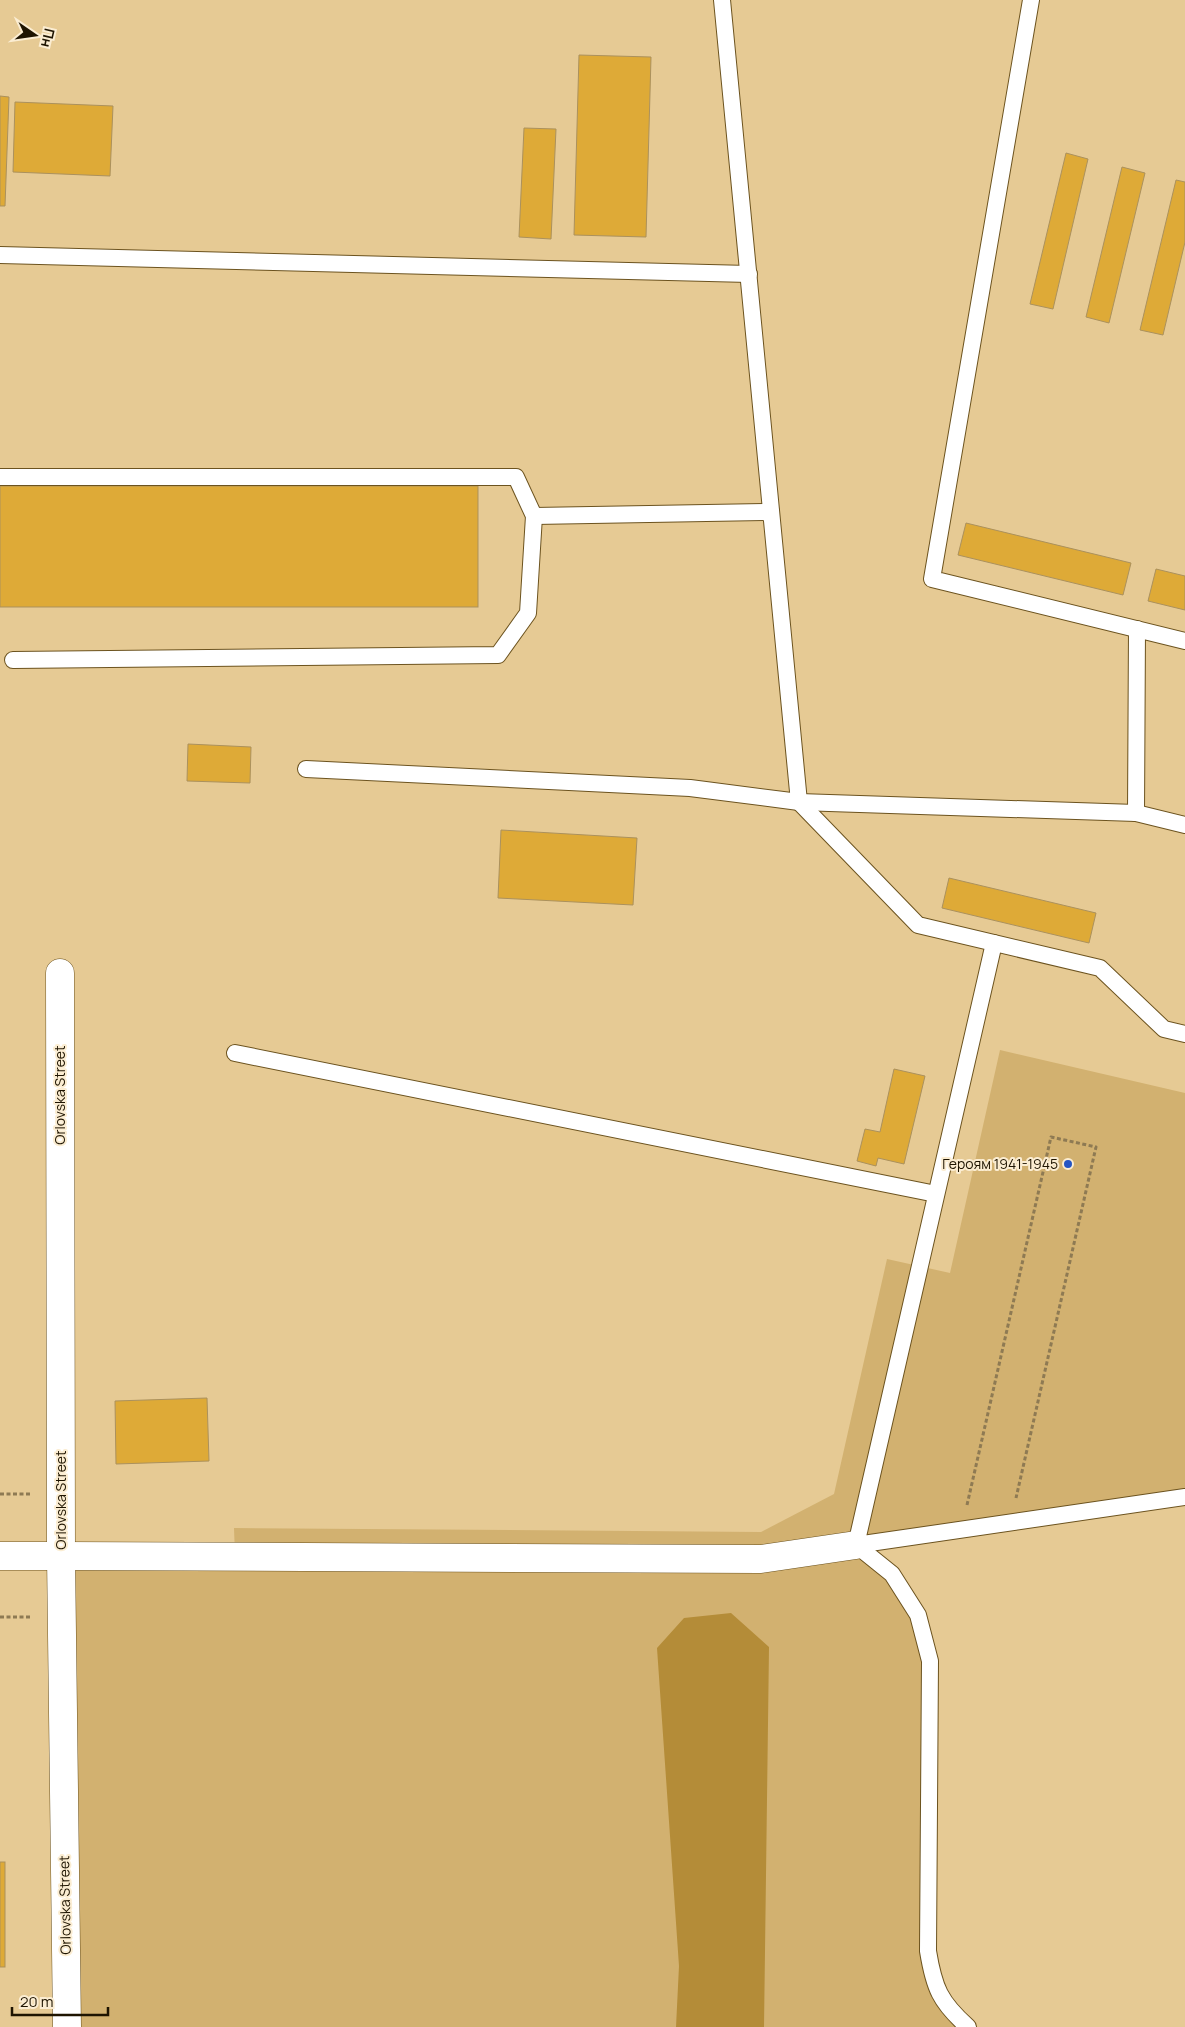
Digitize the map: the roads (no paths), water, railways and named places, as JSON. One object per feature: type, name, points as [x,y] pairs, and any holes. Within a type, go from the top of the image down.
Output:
[{"type":"street","name":"Orlovska Street","points":[[60,973],[61,1556],[67,2027]]},
{"type":"street","points":[[0,1556],[761,1559],[856,1545]]},
{"type":"lane","points":[[722,0],[800,802],[918,925],[1100,968],[1164,1029],[1185,1034]]},
{"type":"lane","points":[[1031,0],[932,579],[1185,641]]},
{"type":"lane","points":[[0,255],[748,274]]},
{"type":"lane","points":[[0,477],[516,477],[534,516],[528,613],[498,655],[13,660]]},
{"type":"lane","points":[[534,516],[771,512]]},
{"type":"lane","points":[[1136,813],[1137,629]]},
{"type":"lane","points":[[306,769],[690,788],[800,802],[1136,813],[1185,825]]},
{"type":"lane","points":[[856,1545],[994,943]]},
{"type":"lane","points":[[235,1053],[936,1194]]},
{"type":"lane","points":[[856,1545],[1185,1498]]},
{"type":"lane","points":[[856,1545],[892,1574],[918,1615],[930,1661],[928,1951],[932,1980],[947,2007],[968,2027]]},
{"type":"place","name":"Героям 1941-1945","points":[[1068,1164]]}]
